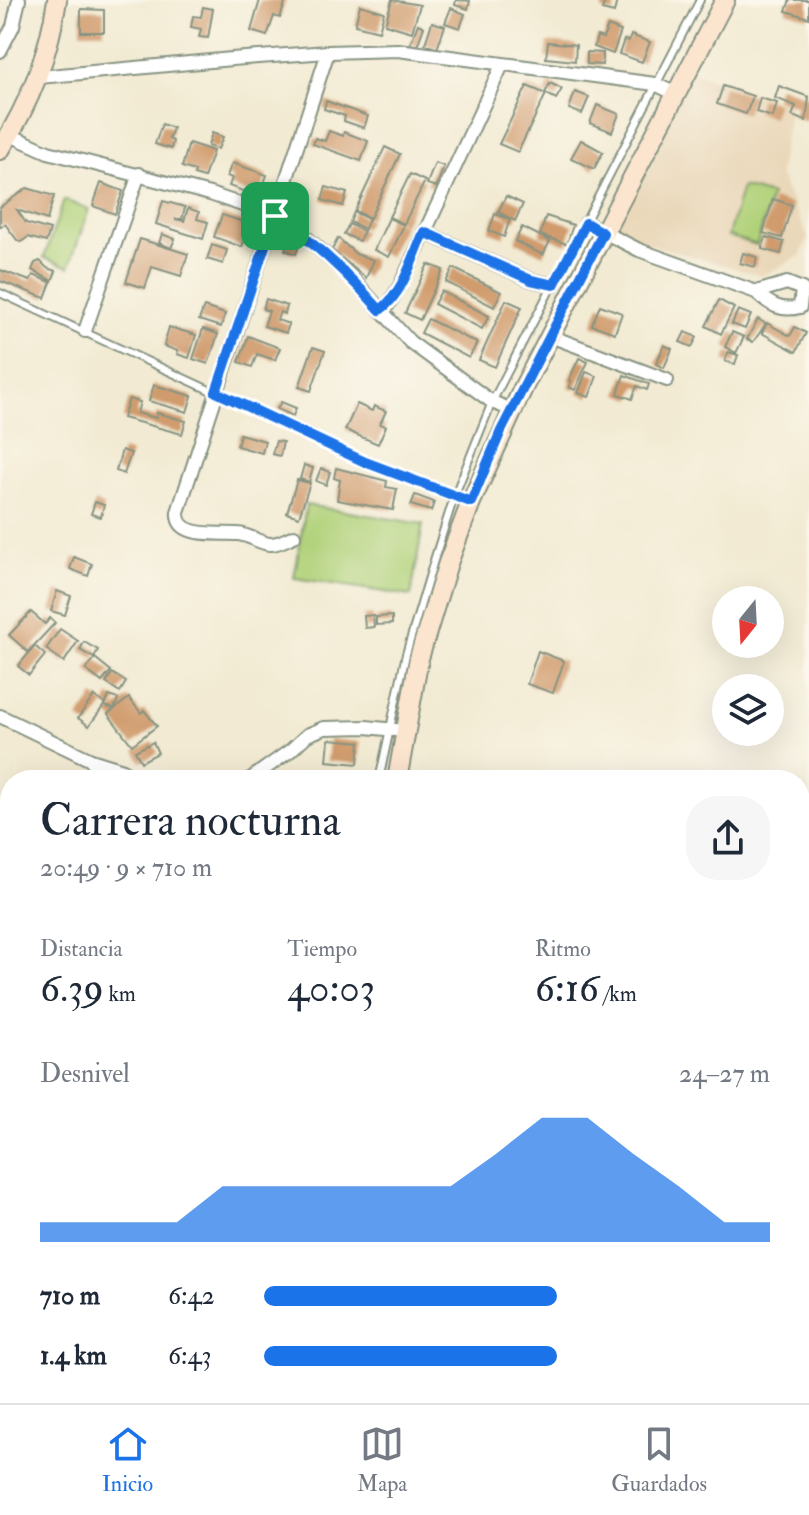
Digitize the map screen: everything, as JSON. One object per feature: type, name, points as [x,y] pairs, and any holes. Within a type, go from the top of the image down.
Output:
[{"type":"street","points":[[0,51],[13,26],[19,0]]},
{"type":"street","points":[[57,0],[39,77],[5,142],[139,174],[275,216],[300,232],[352,278],[410,342],[492,402],[512,410]]},
{"type":"street","points":[[397,770],[397,730],[448,563],[463,499],[725,0]]},
{"type":"street","points":[[39,77],[328,52],[398,50],[655,84],[676,94]]},
{"type":"street","points":[[294,536],[267,544],[239,534],[193,531],[177,519],[328,52]]},
{"type":"street","points":[[380,310],[388,305],[400,286],[502,65]]},
{"type":"street","points":[[85,331],[139,174]]},
{"type":"street","points":[[586,223],[639,250],[756,292]]},
{"type":"street","points":[[424,232],[531,280],[554,285]]},
{"type":"street","points":[[550,336],[667,380]]},
{"type":"street","points":[[0,716],[91,760],[123,770]]},
{"type":"street","points":[[263,770],[307,735],[324,728],[397,730]]},
{"type":"street","points":[[91,760],[97,770]]},
{"type":"lane","points":[[0,293],[365,462],[463,499],[492,402],[700,0]]},
{"type":"lane","points":[[383,770],[397,730]]},
{"type":"shaded area","points":[[692,72],[790,104],[779,174],[808,237],[800,256],[762,276],[622,236],[618,222]]},
{"type":"green space","points":[[742,187],[771,195],[757,245],[728,236]]},
{"type":"green space","points":[[64,200],[89,209],[69,267],[44,258]]},
{"type":"green space","points":[[306,505],[423,524],[411,596],[294,578]]},
{"type":"building","points":[[260,0],[286,0],[280,18],[274,16],[267,36],[251,31]]},
{"type":"building","points":[[392,0],[420,5],[412,32],[385,24]]},
{"type":"building","points":[[456,0],[470,1],[468,9],[455,5]]},
{"type":"building","points":[[605,0],[617,0],[614,13],[602,10]]},
{"type":"building","points":[[790,0],[809,0],[809,18],[786,11]]},
{"type":"building","points":[[360,5],[384,12],[379,31],[355,25]]},
{"type":"building","points":[[203,7],[213,9],[208,38],[199,37],[201,29],[191,27],[193,16],[201,17]]},
{"type":"building","points":[[451,8],[465,14],[460,28],[445,23]]},
{"type":"building","points":[[81,9],[104,10],[104,32],[81,32]]},
{"type":"building","points":[[432,22],[445,26],[437,49],[425,44]]},
{"type":"building","points":[[418,24],[424,27],[417,46],[410,44]]},
{"type":"building","points":[[608,26],[621,31],[613,54],[594,47],[597,36],[603,38]]},
{"type":"building","points":[[631,35],[650,42],[642,62],[619,54],[624,40],[629,41]]},
{"type":"building","points":[[548,42],[576,45],[575,61],[546,58]]},
{"type":"building","points":[[587,52],[603,53],[602,65],[587,64]]},
{"type":"building","points":[[550,83],[562,89],[556,99],[545,93]]},
{"type":"building","points":[[527,86],[546,94],[518,152],[499,144]]},
{"type":"building","points":[[723,86],[753,96],[746,114],[717,104]]},
{"type":"building","points":[[779,86],[809,97],[806,121],[792,116],[796,106],[775,98]]},
{"type":"building","points":[[575,92],[589,97],[582,114],[569,109]]},
{"type":"building","points":[[760,98],[777,103],[773,117],[756,112]]},
{"type":"building","points":[[326,101],[368,116],[364,128],[344,121],[345,116],[324,109]]},
{"type":"building","points":[[597,105],[619,114],[612,132],[590,123]]},
{"type":"building","points":[[162,124],[173,128],[169,139],[173,141],[171,149],[155,144]]},
{"type":"building","points":[[329,131],[343,136],[344,132],[368,141],[361,161],[313,144],[315,138],[325,141]]},
{"type":"building","points":[[212,133],[223,137],[218,149],[208,146]]},
{"type":"building","points":[[581,140],[603,152],[594,169],[571,158]]},
{"type":"building","points":[[189,143],[213,151],[204,178],[182,167]]},
{"type":"building","points":[[385,147],[400,154],[370,218],[355,211]]},
{"type":"building","points":[[232,163],[267,175],[259,197],[229,186],[232,178],[227,176]]},
{"type":"building","points":[[435,163],[444,166],[436,187],[427,184]]},
{"type":"building","points":[[410,174],[425,181],[404,224],[389,217]]},
{"type":"building","points":[[101,183],[123,191],[115,214],[93,206]]},
{"type":"building","points":[[326,187],[347,193],[343,206],[322,200]]},
{"type":"building","points":[[27,188],[54,196],[47,220],[17,210],[26,223],[50,230],[46,242],[28,237],[21,242],[5,224],[0,227],[0,207]]},
{"type":"building","points":[[506,196],[523,204],[515,221],[498,212]]},
{"type":"building","points":[[773,199],[792,205],[782,238],[763,233]]},
{"type":"building","points":[[163,201],[185,207],[182,219],[175,219],[184,221],[188,208],[199,212],[197,219],[208,222],[203,239],[156,224]]},
{"type":"building","points":[[354,212],[369,219],[365,229],[350,222]]},
{"type":"building","points":[[495,214],[510,219],[504,237],[489,231]]},
{"type":"building","points":[[222,215],[250,224],[242,247],[214,237]]},
{"type":"building","points":[[546,216],[573,225],[567,244],[540,235]]},
{"type":"building","points":[[389,218],[404,225],[389,257],[374,250]]},
{"type":"building","points":[[349,224],[364,231],[359,241],[344,234]]},
{"type":"building","points":[[522,227],[550,241],[543,255],[515,241]]},
{"type":"building","points":[[162,234],[175,239],[171,248],[159,243]]},
{"type":"building","points":[[766,237],[784,242],[781,254],[762,249]]},
{"type":"building","points":[[338,238],[356,254],[374,260],[366,278],[332,250]]},
{"type":"building","points":[[140,239],[188,254],[181,276],[152,267],[145,288],[126,282]]},
{"type":"building","points":[[288,242],[299,246],[296,254],[285,250]]},
{"type":"building","points":[[212,245],[227,250],[223,264],[207,259]]},
{"type":"building","points":[[743,253],[757,257],[755,267],[740,263]]},
{"type":"building","points":[[40,261],[56,271],[52,281],[32,270],[35,263]]},
{"type":"building","points":[[428,264],[443,270],[420,320],[405,313]]},
{"type":"building","points":[[453,268],[501,292],[494,307],[446,282]]},
{"type":"building","points":[[0,270],[30,281],[33,275],[51,282],[45,298],[0,281]]},
{"type":"building","points":[[441,291],[489,316],[482,329],[434,304]]},
{"type":"building","points":[[266,299],[287,306],[285,314],[280,312],[277,320],[289,324],[286,333],[264,326],[269,311],[263,309]]},
{"type":"building","points":[[506,300],[522,307],[495,367],[479,360]]},
{"type":"building","points":[[719,300],[734,308],[721,334],[706,326]]},
{"type":"building","points":[[600,305],[622,313],[615,333],[592,325]]},
{"type":"building","points":[[204,307],[225,314],[221,327],[199,320]]},
{"type":"building","points":[[738,310],[751,315],[745,329],[732,324]]},
{"type":"building","points":[[428,319],[477,343],[469,358],[421,333]]},
{"type":"building","points":[[758,319],[766,324],[753,342],[747,339]]},
{"type":"building","points":[[767,323],[790,336],[795,327],[806,333],[796,352],[762,333]]},
{"type":"building","points":[[169,327],[196,335],[189,358],[164,346]]},
{"type":"building","points":[[203,329],[218,334],[208,364],[193,359]]},
{"type":"building","points":[[685,332],[697,337],[692,347],[680,342]]},
{"type":"building","points":[[732,332],[744,337],[736,353],[725,347]]},
{"type":"building","points":[[248,336],[280,348],[275,360],[257,354],[252,367],[239,362]]},
{"type":"building","points":[[664,345],[672,349],[664,368],[656,364]]},
{"type":"building","points":[[313,347],[325,351],[311,391],[299,387]]},
{"type":"building","points":[[728,352],[738,355],[735,364],[725,361]]},
{"type":"building","points":[[579,358],[588,362],[575,390],[569,387],[569,380]]},
{"type":"building","points":[[586,372],[597,376],[589,397],[578,393]]},
{"type":"building","points":[[624,375],[649,384],[647,390],[637,386],[632,399],[618,394]]},
{"type":"building","points":[[154,385],[192,396],[187,412],[149,401]]},
{"type":"building","points":[[129,399],[140,402],[137,413],[156,418],[157,413],[186,421],[182,434],[123,418]]},
{"type":"building","points":[[281,402],[296,408],[293,416],[277,409]]},
{"type":"building","points":[[357,404],[372,411],[374,406],[386,411],[380,424],[386,426],[378,444],[345,430]]},
{"type":"building","points":[[240,434],[265,441],[262,453],[237,446]]},
{"type":"building","points":[[276,441],[283,442],[280,456],[272,454]]},
{"type":"building","points":[[122,450],[131,453],[124,474],[116,471]]},
{"type":"building","points":[[304,465],[313,468],[309,482],[300,479]]},
{"type":"building","points":[[321,468],[330,472],[326,485],[316,481]]},
{"type":"building","points":[[336,468],[387,481],[386,487],[397,489],[393,510],[337,500],[340,480],[334,478]]},
{"type":"building","points":[[297,480],[310,483],[299,517],[287,513]]},
{"type":"building","points":[[415,495],[434,502],[431,511],[411,505]]},
{"type":"building","points":[[95,502],[104,505],[101,517],[91,514]]},
{"type":"building","points":[[74,557],[92,564],[88,576],[70,569]]},
{"type":"building","points":[[57,591],[71,596],[65,615],[51,611]]},
{"type":"building","points":[[31,612],[45,624],[50,618],[55,623],[28,652],[9,635]]},
{"type":"building","points":[[373,615],[374,627],[365,628],[364,616]]},
{"type":"building","points":[[392,616],[392,624],[376,625],[376,617]]},
{"type":"building","points":[[60,629],[78,641],[64,662],[46,649]]},
{"type":"building","points":[[84,642],[98,650],[94,658],[80,650]]},
{"type":"building","points":[[35,646],[45,655],[29,675],[18,666]]},
{"type":"building","points":[[538,651],[564,661],[553,693],[527,684]]},
{"type":"building","points":[[95,658],[111,671],[102,682],[86,670]]},
{"type":"building","points":[[112,673],[126,682],[120,692],[106,683]]},
{"type":"building","points":[[94,696],[105,704],[89,726],[78,718]]},
{"type":"building","points":[[109,696],[118,699],[114,709],[105,706]]},
{"type":"building","points":[[129,698],[157,726],[132,745],[108,714]]},
{"type":"building","points":[[329,739],[360,742],[358,764],[327,761]]},
{"type":"building","points":[[153,742],[158,753],[141,762],[135,751]]},
{"type":"route","points":[[275,216],[322,251],[352,278],[380,310],[388,305],[400,286],[424,232],[531,280],[554,285],[586,223],[603,233],[501,431],[471,502],[365,462],[216,392],[275,216]]}]
